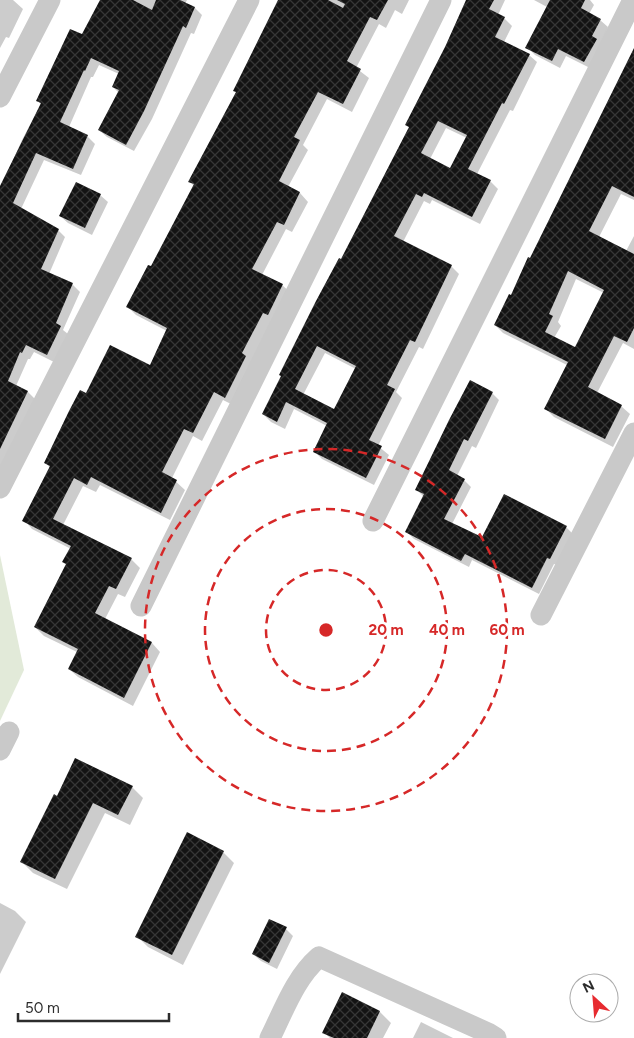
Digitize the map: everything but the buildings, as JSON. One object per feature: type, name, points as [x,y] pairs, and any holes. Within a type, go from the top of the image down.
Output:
[{"type":"street","points":[[0,97],[50,0]]},
{"type":"street","points":[[0,488],[249,0]]},
{"type":"street","points":[[141,606],[441,0]]},
{"type":"street","points":[[374,521],[633,0]]},
{"type":"street","points":[[540,615],[634,433]]},
{"type":"street","points":[[270,1038],[298,981],[308,966],[319,957],[496,1038]]},
{"type":"green space","points":[[0,555],[24,670],[0,721]]}]
